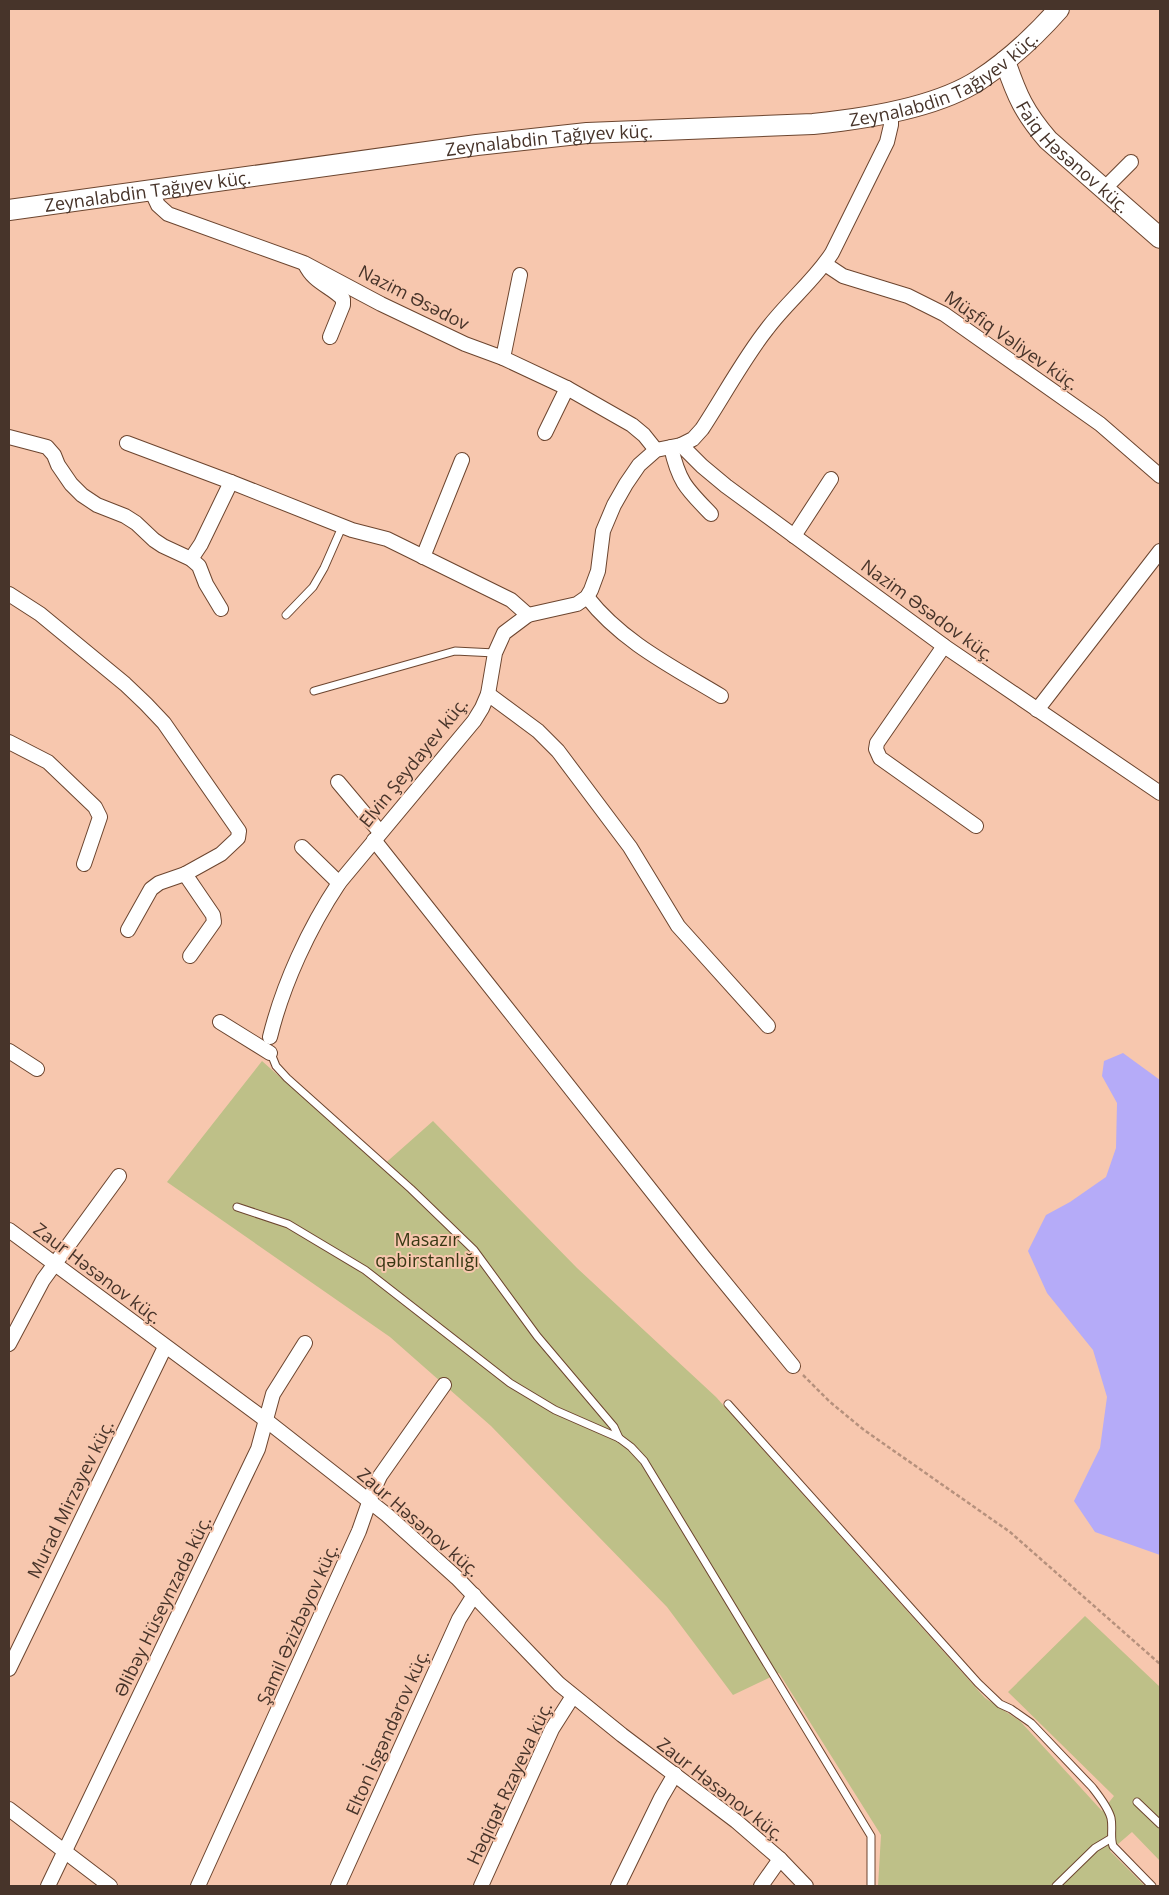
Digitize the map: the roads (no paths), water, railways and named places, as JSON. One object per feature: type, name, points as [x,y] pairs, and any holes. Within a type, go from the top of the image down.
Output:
[{"type":"street","name":"Zeynalabdin Tağıyev küç.","points":[[9,210],[477,144],[587,133],[841,122],[912,107],[960,90],[978,81],[1005,61],[1059,9]]},
{"type":"street","name":"Faiq Həsənov küç.","points":[[1005,61],[1022,107],[1048,140],[1160,238]]},
{"type":"street","points":[[722,696],[637,645],[601,615],[587,597],[598,571],[603,531],[614,504],[640,466],[656,450],[676,446],[694,439],[766,330],[791,299],[825,264],[887,142],[891,125],[891,112]]},
{"type":"street","points":[[1104,189],[1131,162]]},
{"type":"street","name":"Nazim Əsədov","points":[[150,190],[158,205],[168,214],[304,263],[381,304],[465,344],[503,358],[567,388],[632,425],[644,435],[656,450]]},
{"type":"street","points":[[304,263],[315,280],[335,290],[343,299],[343,305],[330,337]]},
{"type":"street","name":"Müşfiq Vəliyev küç.","points":[[825,264],[843,276],[908,296],[944,314],[1100,424],[1160,476]]},
{"type":"street","points":[[503,358],[520,275]]},
{"type":"street","points":[[545,433],[567,388]]},
{"type":"street","points":[[9,437],[47,447],[54,455],[58,465],[71,484],[82,495],[97,504],[126,516],[163,546],[191,559],[199,566],[206,584],[221,609]]},
{"type":"street","points":[[127,443],[231,482],[342,527],[387,539],[510,600],[528,615]]},
{"type":"street","points":[[676,446],[676,469],[685,486],[712,514]]},
{"type":"street","name":"Nazim Əsədov küç.","points":[[676,446],[726,486],[944,646],[1160,793]]},
{"type":"street","points":[[423,557],[462,460]]},
{"type":"street","points":[[794,536],[831,479]]},
{"type":"street","points":[[191,559],[201,544],[231,482]]},
{"type":"street","points":[[1037,710],[1160,551]]},
{"type":"street","points":[[9,594],[40,614],[125,684],[146,704],[164,723],[239,831],[238,838],[221,854],[186,874],[159,883],[152,889],[128,930]]},
{"type":"street","name":"Elvin Şeydayev küç.","points":[[270,1037],[299,955],[338,883],[474,721],[482,708],[488,694],[495,653],[504,633],[528,615],[577,604],[587,597]]},
{"type":"street","points":[[944,646],[877,743],[876,749],[880,758],[976,826]]},
{"type":"street","points":[[488,694],[538,731],[558,751],[630,847],[678,926],[768,1026]]},
{"type":"street","points":[[9,742],[48,762],[96,807],[100,818],[84,864]]},
{"type":"street","points":[[338,782],[377,836],[703,1256],[793,1366]]},
{"type":"street","points":[[302,847],[338,883]]},
{"type":"street","points":[[186,874],[212,915],[214,922],[190,956]]},
{"type":"street","points":[[220,1022],[270,1053]]},
{"type":"street","points":[[9,1051],[36,1069]]},
{"type":"street","points":[[9,1344],[35,1294],[54,1263],[120,1176]]},
{"type":"street","name":"Zaur Həsənov küç.","points":[[9,1230],[164,1347],[267,1421],[370,1502],[435,1556],[572,1696],[736,1821],[780,1859],[806,1886]]},
{"type":"street","name":"Əlibəy Hüseynzadə küç.","points":[[48,1886],[258,1449],[273,1394],[305,1342]]},
{"type":"street","name":"Murad Mirzəyev küç.","points":[[9,1668],[164,1347]]},
{"type":"street","name":"Şamil Əzizbəyov küç.","points":[[198,1886],[355,1540],[380,1476],[444,1385]]},
{"type":"street","name":"Elton İsgəndərov küç.","points":[[338,1886],[459,1619],[474,1595]]},
{"type":"street","name":"Həqiqət Rzayeva küç.","points":[[481,1886],[552,1729],[572,1696]]},
{"type":"street","points":[[618,1886],[661,1798],[675,1774]]},
{"type":"street","points":[[9,1809],[110,1886]]},
{"type":"street","points":[[761,1886],[780,1859]]},
{"type":"lane","points":[[286,615],[317,580],[342,527]]},
{"type":"lane","points":[[314,691],[455,651],[495,653]]},
{"type":"lane","points":[[270,1037],[270,1053],[276,1066],[474,1250],[537,1336],[614,1428],[618,1438]]},
{"type":"lane","points":[[237,1207],[288,1224],[365,1270],[510,1383],[555,1410],[618,1438],[631,1447],[644,1461],[871,1836],[870,1886]]},
{"type":"lane","points":[[728,1404],[978,1683],[1000,1704],[1031,1723],[1092,1787],[1112,1819],[1110,1839],[1113,1846],[1152,1886]]},
{"type":"lane","points":[[1137,1802],[1160,1824]]},
{"type":"lane","points":[[1056,1886],[1095,1848],[1110,1839]]},
{"type":"park label","name":"Masazır qəbirstanlığı","points":[[427,1249]]}]
